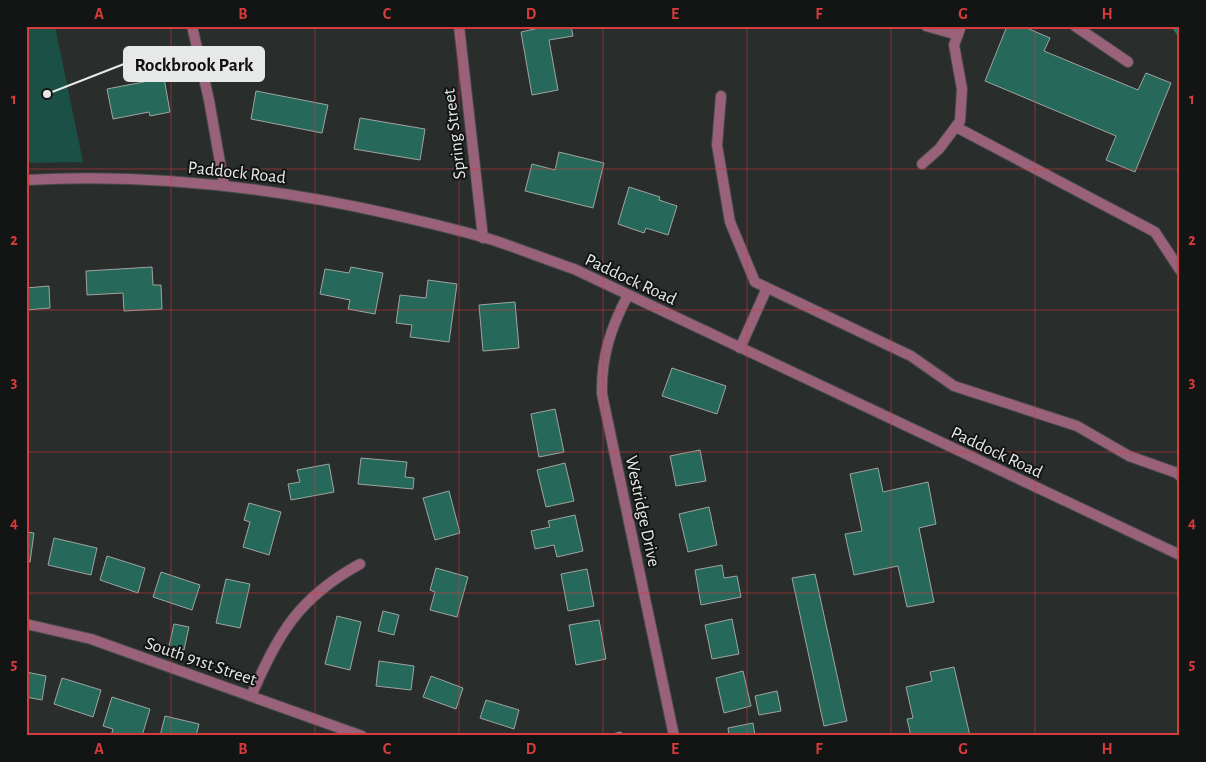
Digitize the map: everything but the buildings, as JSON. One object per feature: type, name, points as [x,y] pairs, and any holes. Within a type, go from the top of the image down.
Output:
[{"type":"street","points":[[192,26],[209,100],[224,185]]},
{"type":"street","name":"Spring Street","points":[[459,26],[483,238]]},
{"type":"street","points":[[922,164],[939,149],[960,121],[962,89],[954,45],[959,31],[926,26]]},
{"type":"street","points":[[1075,26],[1128,62]]},
{"type":"street","points":[[722,96],[717,145],[730,222],[755,282],[911,356],[954,386],[1077,426],[1128,456],[1177,473],[1180,476]]},
{"type":"street","points":[[956,127],[1155,232],[1180,270]]},
{"type":"street","name":"Paddock Road","points":[[26,180],[126,178],[224,185],[341,203],[434,224],[483,238],[574,270],[1180,556]]},
{"type":"street","points":[[740,348],[767,288]]},
{"type":"street","name":"Westridge Drive","points":[[628,295],[617,316],[605,350],[602,371],[602,394],[674,736]]},
{"type":"street","points":[[251,696],[271,651],[303,605],[339,575],[360,564]]},
{"type":"street","name":"South 91st Street","points":[[26,624],[90,639],[362,736]]},
{"type":"green space","points":[[26,26],[55,26],[83,162],[26,163]]},
{"type":"waterway","points":[[1174,26],[1180,34]]},
{"type":"place","name":"Rockbrook Park","points":[[47,94]]}]
